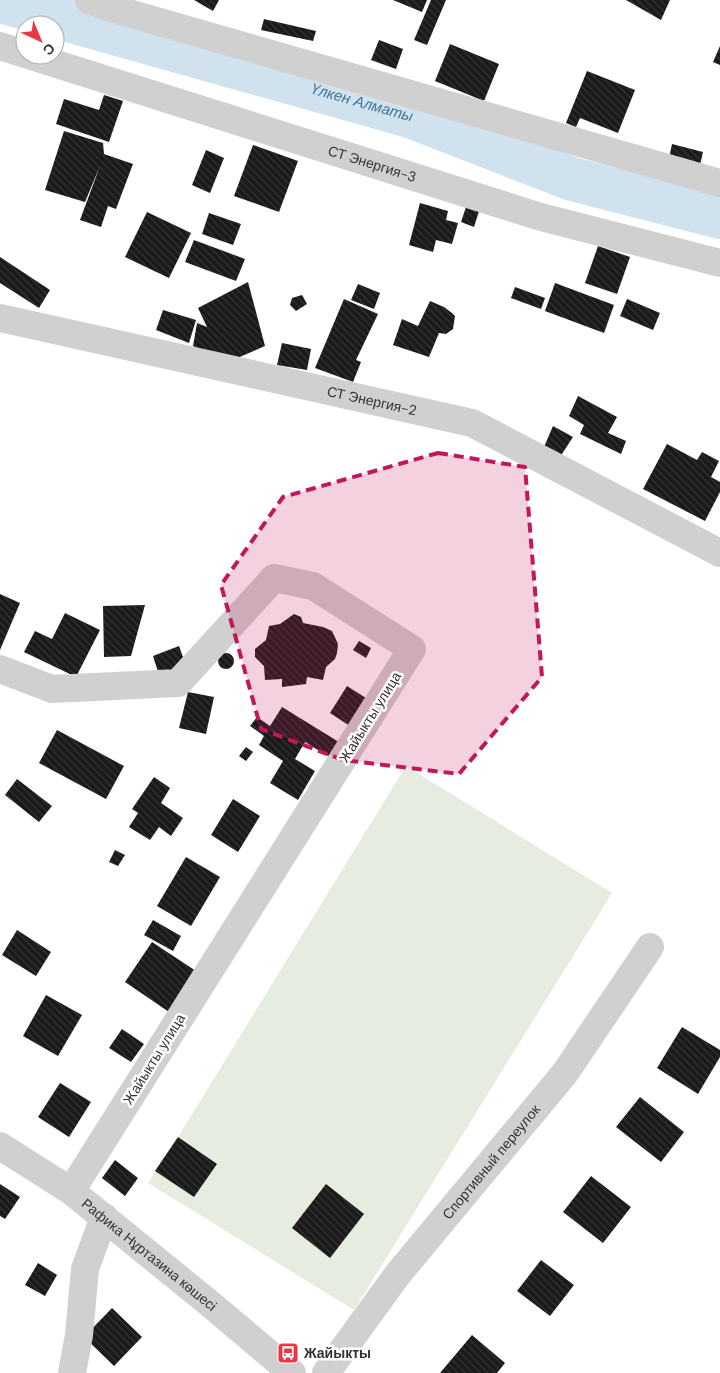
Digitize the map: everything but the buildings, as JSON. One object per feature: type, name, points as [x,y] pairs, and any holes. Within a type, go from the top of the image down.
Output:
[{"type":"street","points":[[89,0],[302,64],[720,183]]},
{"type":"street","name":"СТ Энергия-3","points":[[0,46],[15,51]]},
{"type":"street","name":"СТ Энергия-3","points":[[58,65],[541,217],[720,263]]},
{"type":"street","name":"СТ Энергия-2","points":[[0,318],[472,423],[720,553]]},
{"type":"street","name":"Жайыкты улица","points":[[0,669],[52,689],[178,683],[274,578],[313,586],[412,650],[71,1191]]},
{"type":"street","name":"Спортивный переулок","points":[[326,1373],[398,1274],[565,1073],[650,947]]},
{"type":"street","name":"Рафика Нұртазина көшесі","points":[[0,1146],[71,1191],[292,1373]]},
{"type":"street","points":[[72,1373],[79,1335],[84,1269],[104,1217]]},
{"type":"highlighted area","points":[[438,453],[525,467],[542,677],[459,774],[343,760],[261,729],[221,585],[283,497]]},
{"type":"shaded area","points":[[406,766],[612,893],[354,1310],[148,1183]]},
{"type":"waterway","name":"Үлкен Алматы","points":[[0,1],[410,116],[572,179],[720,217]]},
{"type":"place","name":"Жайыкты","points":[[288,1353]]}]
